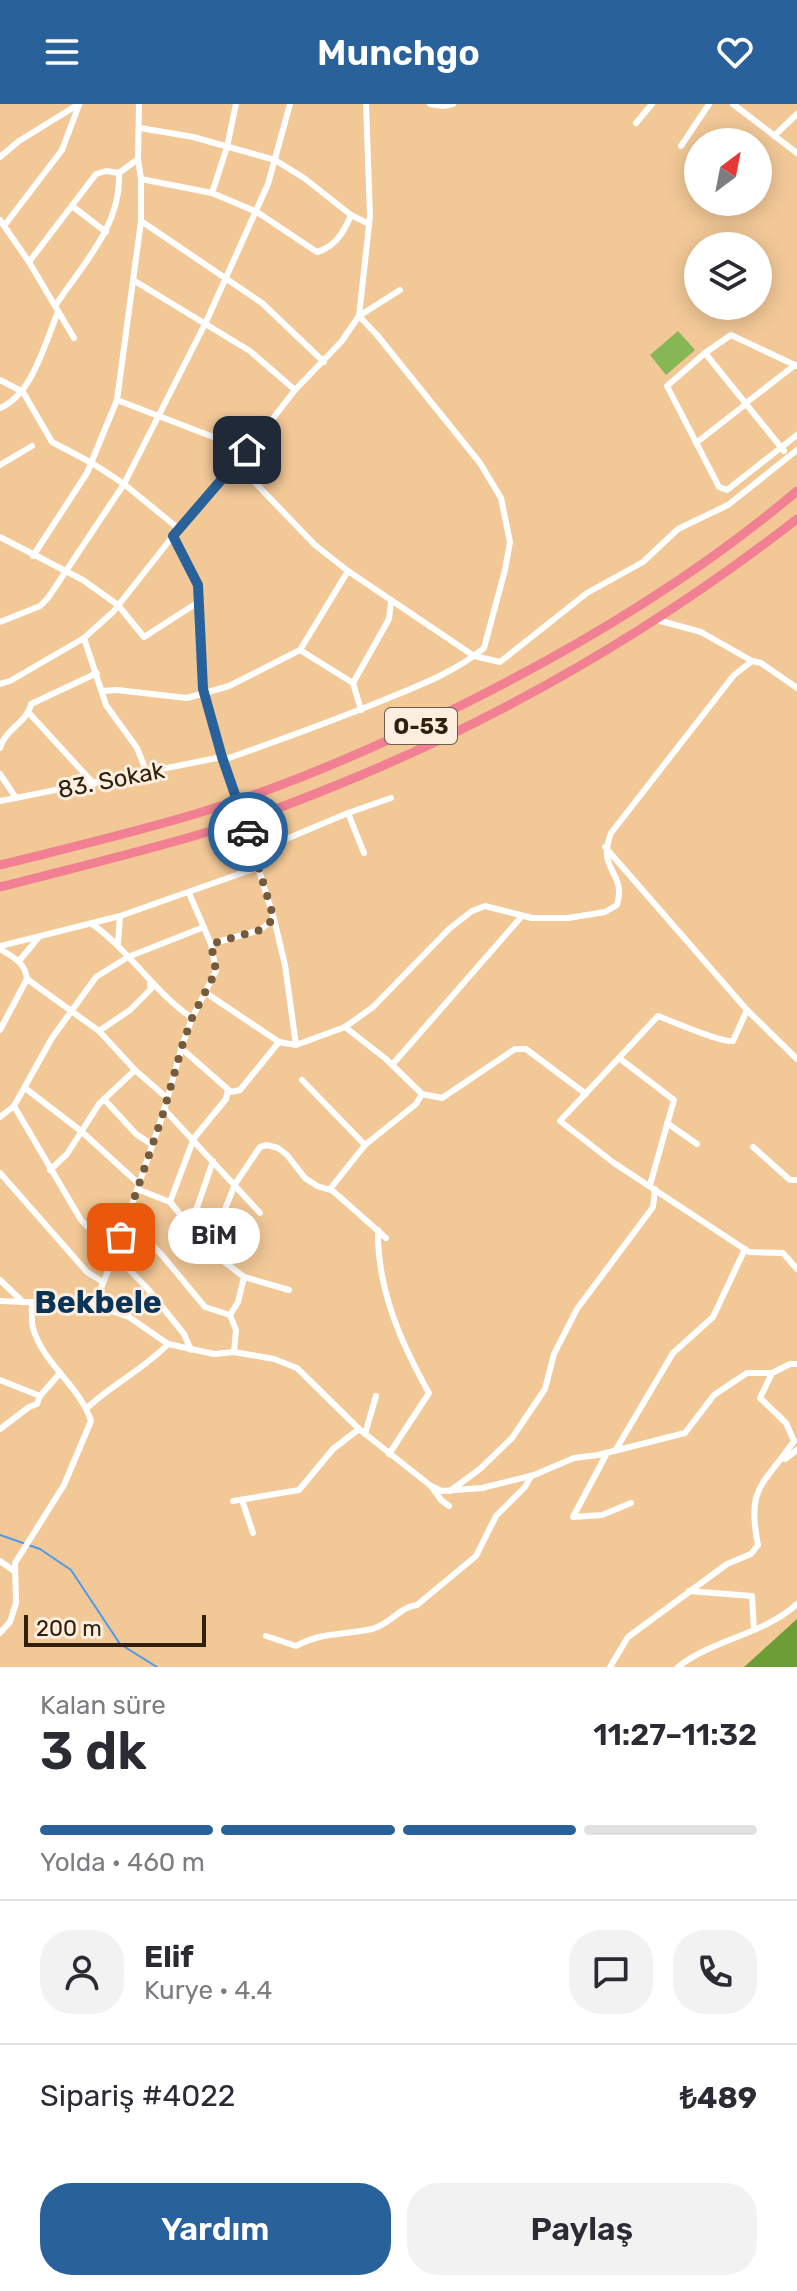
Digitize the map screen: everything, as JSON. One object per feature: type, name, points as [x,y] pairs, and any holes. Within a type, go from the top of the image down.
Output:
[{"type":"highway","name":"O-53","points":[[0,865],[206,811],[309,774],[411,731],[550,661],[627,614],[717,554],[797,491]]},
{"type":"highway","name":"O-53","points":[[0,887],[213,830],[318,793],[421,749],[562,679],[730,571],[797,519]]},
{"type":"street","points":[[0,157],[19,141],[79,104]]},
{"type":"street","points":[[74,338],[2,223],[62,150],[79,104]]},
{"type":"street","points":[[33,556],[92,463],[117,400],[141,221],[139,104]]},
{"type":"street","points":[[212,193],[227,147],[236,104]]},
{"type":"street","points":[[0,622],[40,606],[48,598],[124,484],[206,322],[257,212],[290,104]]},
{"type":"street","points":[[366,104],[369,224],[359,316],[480,463],[501,498],[510,542],[484,648],[474,656]]},
{"type":"street","points":[[430,104],[453,104]]},
{"type":"street","points":[[636,123],[652,104]]},
{"type":"street","points":[[681,146],[709,104]]},
{"type":"street","points":[[733,104],[797,153]]},
{"type":"street","points":[[774,136],[797,114]]},
{"type":"street","points":[[140,128],[275,160],[351,215],[369,224]]},
{"type":"street","points":[[29,262],[96,174],[106,171],[119,173],[138,159]]},
{"type":"street","points":[[0,408],[12,403],[23,392],[56,309],[106,232],[115,209],[119,173]]},
{"type":"street","points":[[141,179],[212,193],[257,212],[317,252],[332,244],[344,231],[351,215]]},
{"type":"street","points":[[72,206],[106,232]]},
{"type":"street","points":[[141,221],[262,303],[324,362]]},
{"type":"street","points":[[133,280],[250,351],[295,390]]},
{"type":"street","points":[[0,684],[84,638],[118,605],[295,390],[324,362],[359,316],[400,290]]},
{"type":"street","points":[[696,443],[796,365],[731,335],[667,386],[696,443],[719,487],[727,490],[797,435]]},
{"type":"street","points":[[705,353],[789,457]]},
{"type":"street","points":[[0,380],[23,392],[52,442],[124,484],[179,529]]},
{"type":"street","points":[[117,400],[247,450]]},
{"type":"street","points":[[0,465],[32,446]]},
{"type":"street","points":[[236,463],[315,545],[348,571],[474,656],[500,662],[587,593],[643,562],[678,529],[728,505],[797,450]]},
{"type":"street","points":[[173,536],[198,585],[204,694],[274,919],[285,965],[296,1045]]},
{"type":"street","points":[[1,539],[83,580],[118,605],[144,637],[200,601]]},
{"type":"street","points":[[102,691],[187,698],[229,686],[300,650],[348,571]]},
{"type":"street","points":[[353,683],[389,619],[391,602]]},
{"type":"street","points":[[657,620],[701,632],[761,663],[797,688]]},
{"type":"street","points":[[84,638],[106,705],[137,748],[147,773]]},
{"type":"street","points":[[300,650],[353,683],[361,710]]},
{"type":"street","name":"83. Sokak","points":[[0,801],[222,759],[361,710],[421,685],[474,656]]},
{"type":"street","points":[[206,993],[279,1042],[296,1045],[345,1027],[373,1007],[449,929],[472,911],[485,906],[522,916],[568,918],[605,912],[617,905],[620,894],[617,878],[606,861],[605,847],[611,833],[725,687],[744,665],[752,661]]},
{"type":"street","points":[[0,748],[2,739],[29,713],[31,704],[97,673]]},
{"type":"street","points":[[29,713],[95,784]]},
{"type":"street","points":[[0,774],[16,798]]},
{"type":"street","points":[[255,852],[391,798]]},
{"type":"street","points":[[348,813],[364,853]]},
{"type":"street","points":[[605,847],[747,1010],[796,1057]]},
{"type":"street","points":[[0,948],[120,916],[259,867]]},
{"type":"street","points":[[94,1305],[115,1254],[164,1109],[181,1048],[192,1018],[216,971],[211,944],[189,893]]},
{"type":"street","points":[[118,943],[120,916]]},
{"type":"street","points":[[392,1065],[522,916]]},
{"type":"street","points":[[211,944],[260,930],[274,919]]},
{"type":"street","points":[[92,924],[118,943],[163,996],[192,1018]]},
{"type":"street","points":[[1,1114],[14,1106],[52,1038],[96,977],[128,957],[204,927]]},
{"type":"street","points":[[20,960],[39,937]]},
{"type":"street","points":[[0,948],[20,960],[27,979],[3,1017],[0,1030]]},
{"type":"street","points":[[27,979],[99,1031],[135,1070],[167,1098]]},
{"type":"street","points":[[99,1031],[130,1010],[151,989],[150,982]]},
{"type":"street","points":[[747,1010],[733,1041],[724,1043],[658,1016],[560,1121],[614,1163],[749,1252],[783,1253],[797,1269]]},
{"type":"street","points":[[345,1027],[422,1094],[442,1098],[515,1049],[526,1049],[586,1094]]},
{"type":"street","points":[[181,1048],[231,1092],[240,1090],[279,1042]]},
{"type":"street","points":[[450,1491],[481,1468],[512,1438],[545,1389],[554,1354],[577,1309],[653,1207],[652,1187],[674,1100],[619,1058]]},
{"type":"street","points":[[50,1170],[67,1154],[104,1099],[135,1070]]},
{"type":"street","points":[[302,1080],[365,1145]]},
{"type":"street","points":[[25,1088],[81,1131],[138,1186],[170,1202],[209,1250],[244,1277],[289,1290]]},
{"type":"street","points":[[170,1202],[194,1138],[226,1099],[228,1090]]},
{"type":"street","points":[[330,1189],[365,1145],[416,1104],[422,1094]]},
{"type":"street","points":[[104,1099],[136,1134],[151,1144]]},
{"type":"street","points":[[14,1106],[81,1220],[175,1321],[191,1350]]},
{"type":"street","points":[[164,1109],[260,1213]]},
{"type":"street","points":[[667,1123],[697,1144]]},
{"type":"street","points":[[209,1250],[235,1184],[260,1147],[267,1145],[287,1155],[305,1178],[317,1186],[330,1189],[386,1238]]},
{"type":"street","points":[[753,1147],[790,1180],[797,1180]]},
{"type":"street","points":[[190,1228],[213,1161]]},
{"type":"street","points":[[0,1173],[87,1272],[103,1282]]},
{"type":"street","points":[[126,1220],[161,1254],[205,1307],[230,1315]]},
{"type":"street","points":[[378,1230],[378,1260],[393,1319],[429,1393],[389,1454]]},
{"type":"street","points":[[631,1503],[602,1515],[573,1517],[673,1353],[713,1317],[745,1249]]},
{"type":"street","points":[[230,1315],[238,1302],[244,1277]]},
{"type":"street","points":[[0,1280],[23,1302]]},
{"type":"street","points":[[0,1301],[94,1305],[129,1317],[168,1344],[214,1354],[234,1352],[274,1359],[297,1368],[362,1432],[431,1486],[449,1506]]},
{"type":"street","points":[[0,1633],[10,1622],[16,1603],[14,1567],[64,1485],[91,1421],[87,1408],[45,1353],[33,1328],[32,1302]]},
{"type":"street","points":[[230,1315],[236,1330],[234,1352]]},
{"type":"street","points":[[87,1408],[103,1392],[139,1371],[168,1344]]},
{"type":"street","points":[[431,1486],[450,1491],[482,1488],[531,1476],[574,1458],[685,1433],[714,1395],[747,1373],[772,1373],[797,1364]]},
{"type":"street","points":[[0,1429],[37,1404],[60,1373]]},
{"type":"street","points":[[610,1667],[628,1637],[727,1564],[751,1554],[758,1545],[753,1511],[759,1486],[794,1441],[786,1423],[760,1398],[772,1373]]},
{"type":"street","points":[[0,1380],[40,1396]]},
{"type":"street","points":[[233,1501],[299,1490],[333,1449],[362,1432],[376,1396]]},
{"type":"street","points":[[779,1464],[797,1450]]},
{"type":"street","points":[[266,1636],[296,1646],[324,1634],[376,1629],[406,1606],[417,1605],[476,1556],[496,1516],[525,1487],[531,1476]]},
{"type":"street","points":[[242,1500],[253,1533]]},
{"type":"street","points":[[0,1561],[14,1567]]},
{"type":"street","points":[[689,1591],[752,1596],[754,1630]]},
{"type":"street","points":[[678,1667],[692,1656],[784,1615],[797,1604]]},
{"type":"green space","points":[[678,331],[695,350],[666,375],[650,355]]},
{"type":"green space","points":[[797,1619],[797,1667],[744,1667]]},
{"type":"waterway","points":[[0,1535],[40,1549],[71,1570],[120,1644],[157,1667]]},
{"type":"way so far","points":[[121,1237],[163,1114],[183,1043],[216,971],[211,944],[260,930],[274,919],[248,832]]},
{"type":"place","name":"BiM","points":[[121,1237]]},
{"type":"district","name":"Bekbele","points":[[98,1302]]},
{"type":"route","points":[[247,450],[173,536],[198,585],[203,689],[248,832]]}]
